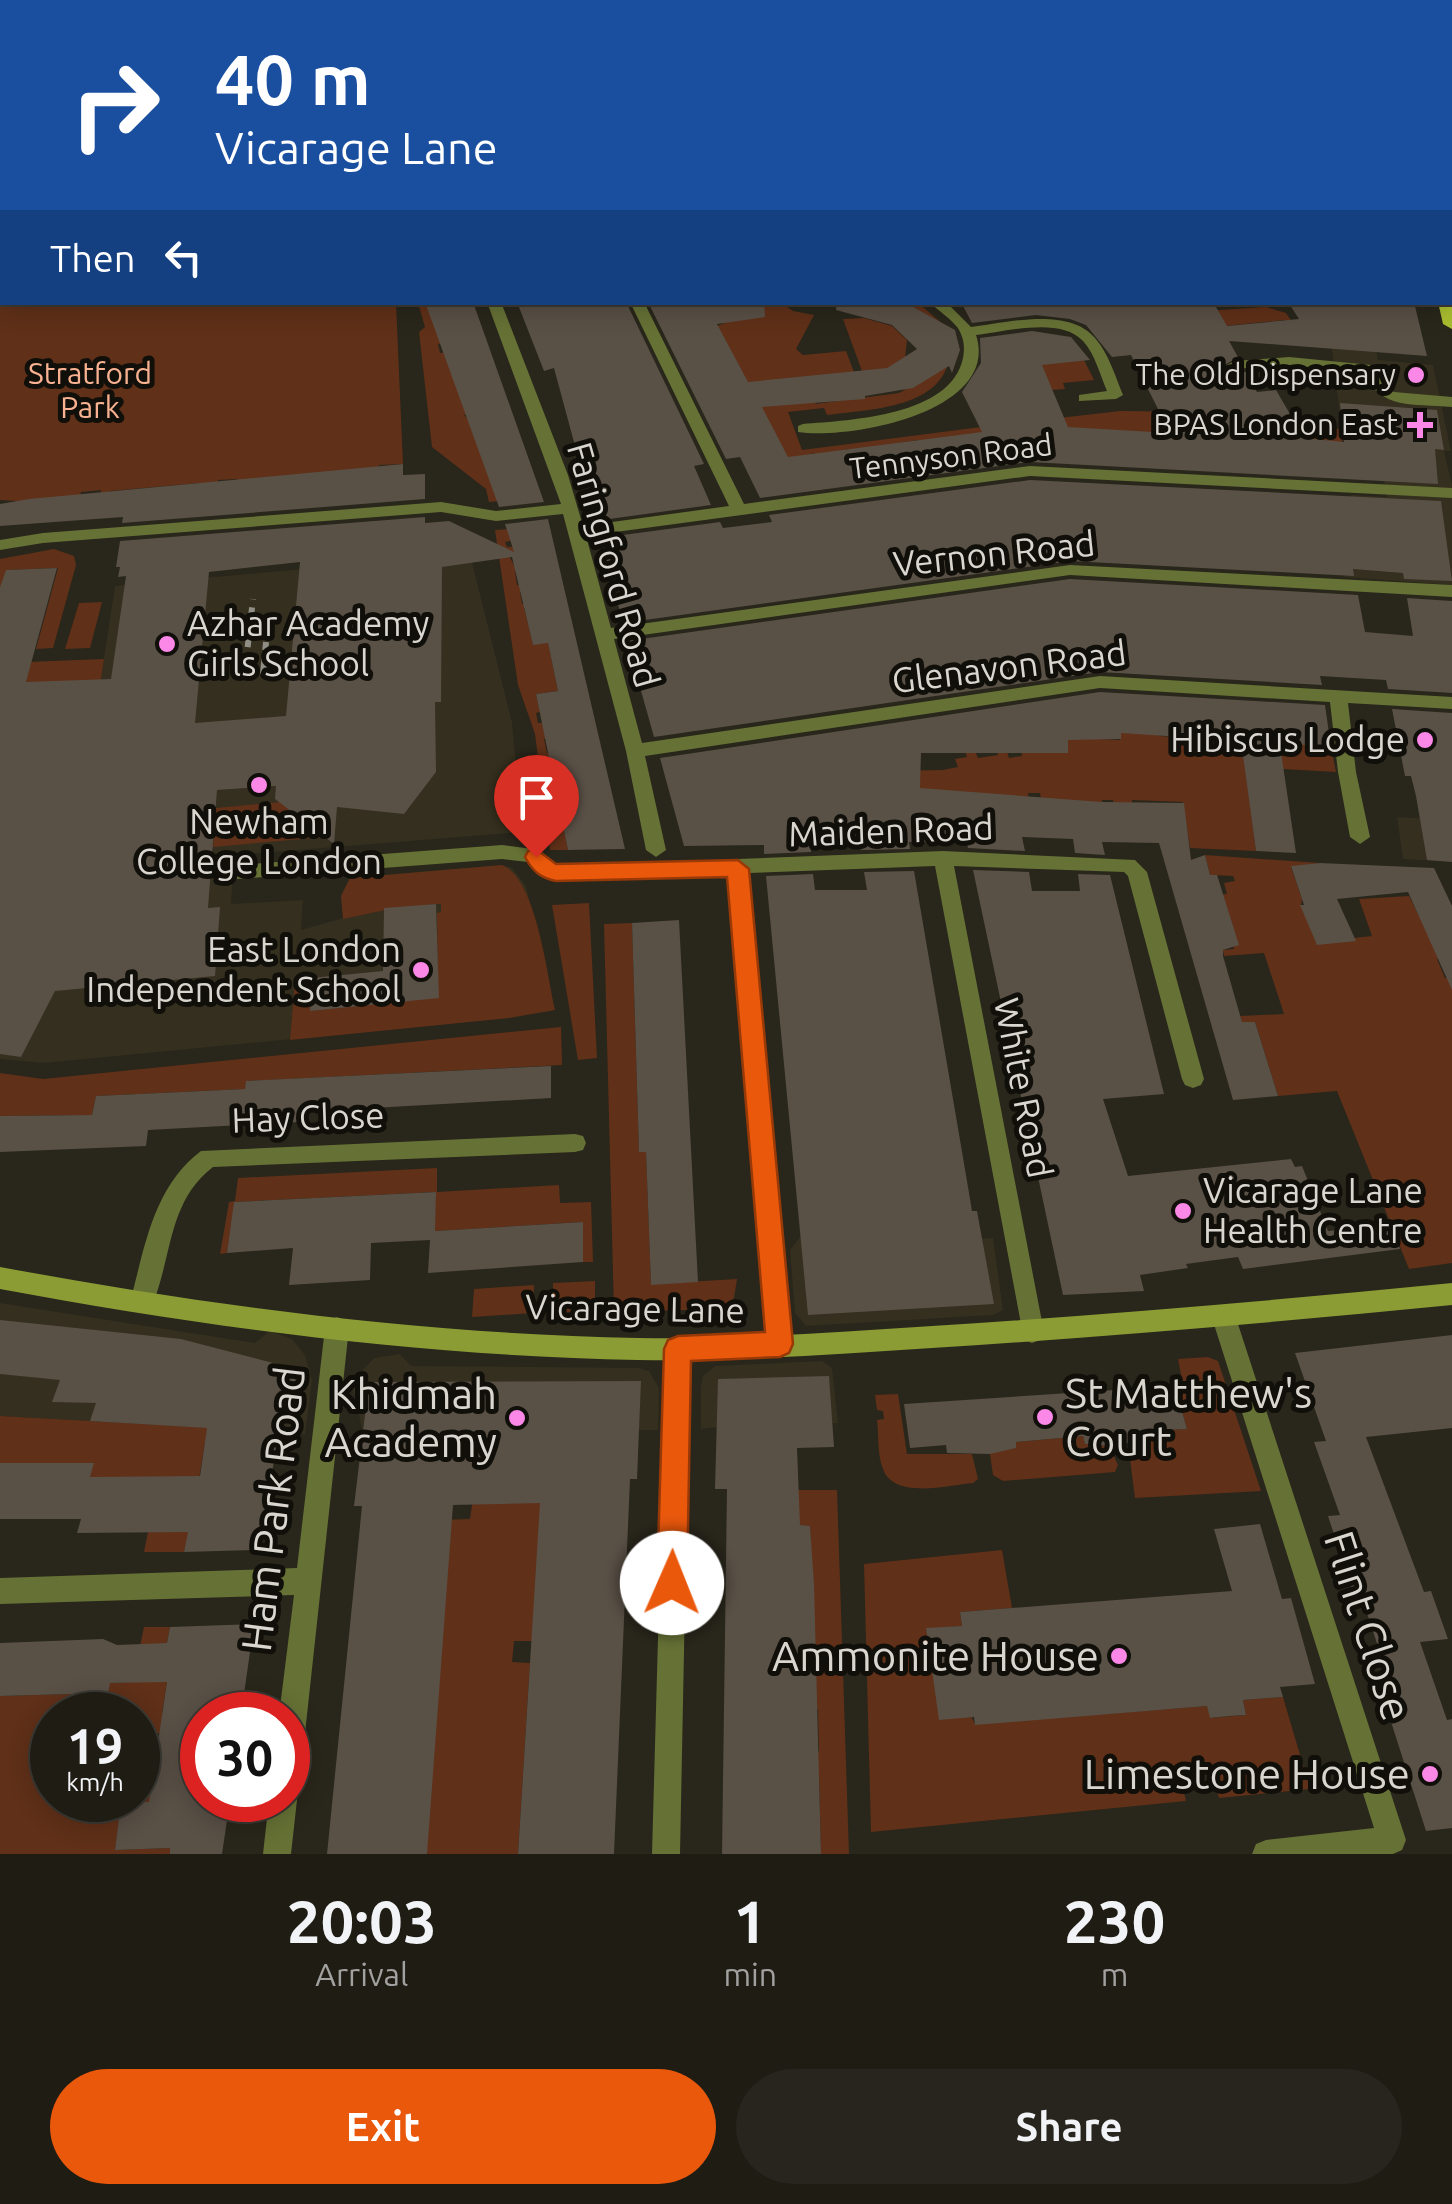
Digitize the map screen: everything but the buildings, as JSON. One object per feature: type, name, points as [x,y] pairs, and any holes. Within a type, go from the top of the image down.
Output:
[{"type":"main road","name":"Vicarage Lane","points":[[0,1278],[337,1328],[602,1348],[678,1349],[1032,1332],[1224,1318],[1452,1294]]},
{"type":"street","points":[[268,0],[278,0]]},
{"type":"street","name":"Faringford Road","points":[[495,305],[578,532],[635,751],[656,850]]},
{"type":"street","points":[[638,305],[740,512]]},
{"type":"street","points":[[802,429],[881,419],[945,399],[966,378],[972,354],[969,332],[941,305]]},
{"type":"street","points":[[969,332],[1059,325],[1080,330],[1090,339],[1120,402],[1084,398]]},
{"type":"street","points":[[1234,366],[1289,361],[1366,368],[1378,388],[1390,396],[1452,402]]},
{"type":"street","name":"Tennyson Road","points":[[578,532],[1030,471],[1452,492]]},
{"type":"street","points":[[0,545],[42,538],[428,508],[496,516],[570,508]]},
{"type":"street","name":"Vernon Road","points":[[604,635],[1070,570],[1452,591]]},
{"type":"street","name":"Glenavon Road","points":[[635,751],[1100,682],[1452,703]]},
{"type":"street","points":[[1338,696],[1346,772],[1360,837]]},
{"type":"street","name":"Maiden Road","points":[[236,872],[502,852],[536,857],[548,871],[556,873],[738,869],[942,858],[1134,867],[1193,1080]]},
{"type":"street","name":"White Road","points":[[942,858],[1032,1332]]},
{"type":"street","points":[[738,869],[780,1344]]},
{"type":"street","name":"Hay Close","points":[[142,1302],[174,1194],[194,1167],[209,1158],[575,1143]]},
{"type":"street","name":"Flint Close","points":[[1224,1318],[1392,1840],[1266,1854]]},
{"type":"street","name":"Ham Park Road","points":[[296,1692],[337,1328]]},
{"type":"street","points":[[666,1854],[678,1349]]},
{"type":"street","points":[[0,1591],[308,1580]]},
{"type":"street","points":[[277,1854],[281,1822]]},
{"type":"shaded area","points":[[1332,349],[1376,350],[1378,360],[1433,365],[1451,451],[1444,451],[1452,485],[1452,585],[1345,577],[1341,551],[1351,495],[1387,497],[1378,445],[1343,441]]},
{"type":"shaded area","name":"Newham College London","points":[[470,554],[512,722],[522,832],[234,855],[231,904],[303,900],[301,930],[343,918],[341,896],[350,878],[502,865],[512,868],[526,886],[555,1010],[509,1018],[44,1063],[0,1059],[0,738],[94,723],[115,586]]},
{"type":"shaded area","points":[[1397,817],[1452,820],[1452,862],[1403,859]]},
{"type":"shaded area","points":[[826,1235],[905,1243],[993,1238],[1003,1310],[993,1315],[806,1326],[795,1313],[790,1250],[800,1237]]},
{"type":"shaded area","points":[[0,1303],[255,1343],[270,1331],[292,1339],[305,1355],[312,1380],[305,1434],[0,1416]]},
{"type":"shaded area","points":[[400,1354],[411,1366],[639,1368],[649,1371],[659,1388],[658,1430],[363,1433],[353,1389],[355,1379],[374,1358]]},
{"type":"shaded area","points":[[822,1361],[832,1368],[838,1423],[746,1424],[701,1429],[703,1376],[715,1366]]},
{"type":"green space","name":"Stratford Park","points":[[0,305],[396,305],[403,464],[379,465],[379,497],[285,475],[236,492],[237,479],[218,480],[216,494],[200,483],[110,491],[100,503],[101,490],[81,492],[78,505],[0,500]]},
{"type":"green space","points":[[419,305],[428,305],[460,340],[438,344],[440,353],[464,349],[449,369],[485,410],[464,415],[470,421],[500,501],[489,502],[486,489],[432,447],[419,332],[425,327]]},
{"type":"green space","points":[[707,305],[784,305],[814,315],[796,349],[803,355],[846,351],[854,372],[815,404],[899,393],[939,371],[944,332],[923,313],[901,305],[920,305],[950,330],[950,355],[943,375],[931,389],[914,399],[871,410],[827,415],[824,408],[788,412],[802,450],[1019,422],[991,370],[1084,360],[1094,380],[1063,383],[1065,389],[1052,390],[1024,422],[1120,411],[1193,412],[1173,313],[1266,307],[1286,313],[1304,340],[1298,340],[1285,320],[1182,330],[1240,421],[1340,429],[1343,446],[1159,432],[924,453],[918,440],[899,443],[905,455],[846,449],[848,456],[820,467],[814,453],[783,463],[717,326],[725,323]]},
{"type":"green space","points":[[864,318],[892,326],[907,340],[905,357],[885,370],[862,371],[843,319]]},
{"type":"green space","points":[[522,528],[514,540],[505,542],[507,547],[526,545],[527,550],[508,554],[514,565],[530,563],[531,569],[515,571],[517,585],[534,583],[536,589],[520,592],[522,604],[539,603],[524,608],[533,644],[548,643],[558,691],[536,694],[538,723],[548,723],[568,735],[544,739],[547,753],[572,749],[573,757],[549,761],[552,777],[577,774],[579,780],[554,784],[555,792],[564,791],[560,809],[568,850],[550,850],[535,734],[518,685],[495,530]]},
{"type":"green space","points":[[54,549],[74,556],[76,565],[53,648],[36,649],[58,568],[6,570],[0,608],[0,559]]},
{"type":"green space","points":[[102,602],[90,648],[65,649],[79,603]]},
{"type":"green space","points":[[104,659],[94,723],[0,683],[0,663]]},
{"type":"green space","points":[[1158,725],[1159,736],[1202,739],[1224,730],[1225,747],[1292,753],[1292,743],[1311,735],[1313,746],[1331,747],[1336,772],[1245,767],[1256,851],[1190,848],[1183,802],[1132,800],[1133,817],[1114,808],[1113,800],[1102,800],[1103,809],[1042,805],[1040,793],[1028,793],[1031,814],[712,774],[943,770],[958,767],[955,759],[967,757],[963,745],[972,744],[978,758],[998,755],[992,740],[1003,739],[1009,758],[1022,756],[1021,751],[1060,730],[1120,740],[1121,731]]},
{"type":"green space","points":[[280,802],[325,837],[213,847],[216,808]]},
{"type":"green space","points":[[1205,855],[1320,863],[1291,867],[1301,906],[1354,938],[1372,936],[1359,899],[1409,896],[1419,916],[1432,915],[1451,957],[1437,959],[1445,978],[1452,978],[1452,1263],[1409,1269],[1337,1091],[1278,1096],[1255,1022],[1242,1022],[1240,1016],[1284,1014],[1264,953],[1224,956],[1223,950],[1234,949],[1233,945],[1206,895],[1227,894],[1224,883],[1235,881],[1233,876],[1210,875]]},
{"type":"green space","name":"East London Independent School","points":[[502,865],[514,873],[532,907],[555,1010],[290,1040],[295,981],[311,978],[310,1011],[438,997],[437,913],[441,912],[441,904],[430,904],[430,914],[395,908],[343,919],[341,896],[350,878]]},
{"type":"green space","points":[[589,903],[597,1058],[578,1060],[552,905]]},
{"type":"green space","points":[[632,923],[639,1151],[646,1152],[651,1284],[737,1279],[734,1298],[721,1309],[614,1312],[604,924]]},
{"type":"green space","points":[[561,1027],[562,1065],[247,1081],[245,1089],[96,1096],[92,1115],[0,1116],[0,1073],[43,1079]]},
{"type":"green space","points":[[437,1168],[437,1192],[559,1185],[560,1203],[591,1202],[593,1262],[583,1262],[582,1222],[435,1231],[435,1192],[235,1202],[227,1253],[220,1254],[229,1202],[235,1201],[238,1178]]},
{"type":"green space","points":[[595,1281],[595,1310],[553,1313],[553,1283]]},
{"type":"green space","points":[[534,1285],[533,1313],[472,1317],[474,1289]]},
{"type":"green space","points":[[1208,1357],[1218,1361],[1261,1491],[1135,1498],[1128,1444],[1152,1439],[1150,1431],[1187,1429],[1175,1386],[1183,1385],[1178,1359]]},
{"type":"green space","points":[[898,1394],[907,1454],[972,1454],[978,1479],[973,1483],[910,1488],[889,1479],[880,1457],[877,1420],[884,1419],[883,1411],[877,1410],[875,1395]]},
{"type":"green space","points":[[0,1416],[234,1429],[232,1441],[205,1442],[199,1479],[220,1516],[188,1535],[184,1552],[144,1552],[159,1477],[90,1477],[93,1463],[0,1463]]},
{"type":"green space","points":[[1083,1436],[1085,1444],[1109,1446],[1118,1465],[1115,1472],[1003,1481],[993,1475],[990,1454],[1016,1442]]},
{"type":"green space","points":[[529,1447],[576,1641],[514,1641],[512,1662],[530,1663],[518,1854],[427,1854],[411,1521],[470,1519],[472,1505]]},
{"type":"green space","points":[[798,1490],[837,1490],[849,1854],[821,1854],[819,1773],[773,1772],[772,1751],[819,1751],[818,1709],[772,1708],[811,1564],[810,1526],[771,1525]]},
{"type":"green space","points":[[1002,1550],[1012,1608],[960,1612],[962,1626],[926,1629],[975,1724],[1207,1706],[1211,1718],[1246,1715],[1243,1700],[1283,1697],[1310,1789],[1219,1798],[1211,1767],[1179,1769],[1186,1801],[871,1832],[864,1564]]},
{"type":"green space","points":[[144,1627],[170,1627],[162,1713],[180,1726],[180,1732],[160,1733],[160,1692],[108,1692],[109,1683],[125,1683],[127,1672],[135,1671]]},
{"type":"green space","points":[[30,1695],[30,1822],[119,1822],[115,1850],[170,1848],[170,1854],[0,1854],[0,1696]]},
{"type":"green space","points":[[160,1787],[177,1801],[160,1802]]},
{"type":"railway","points":[[245,671],[253,599]]},
{"type":"railway","points":[[263,674],[266,642]]},
{"type":"place","name":"The Old Dispensary","points":[[1416,375]]},
{"type":"place","name":"BPAS London East","points":[[1420,425]]},
{"type":"place","name":"Azhar Academy Girls School","points":[[167,644]]},
{"type":"place","name":"Hibiscus Lodge","points":[[1425,740]]},
{"type":"place","name":"Newham College London","points":[[259,785]]},
{"type":"place","name":"East London Independent School","points":[[421,970]]},
{"type":"place","name":"Vicarage Lane Health Centre","points":[[1183,1211]]},
{"type":"place","name":"St Matthew's Court","points":[[1045,1417]]},
{"type":"place","name":"Khidmah Academy","points":[[517,1418]]},
{"type":"place","name":"Ammonite House","points":[[1119,1656]]},
{"type":"place","name":"Limestone House","points":[[1430,1774]]},
{"type":"route","points":[[536,857],[548,871],[556,873],[738,869],[780,1344],[678,1349],[672,1583]]}]
